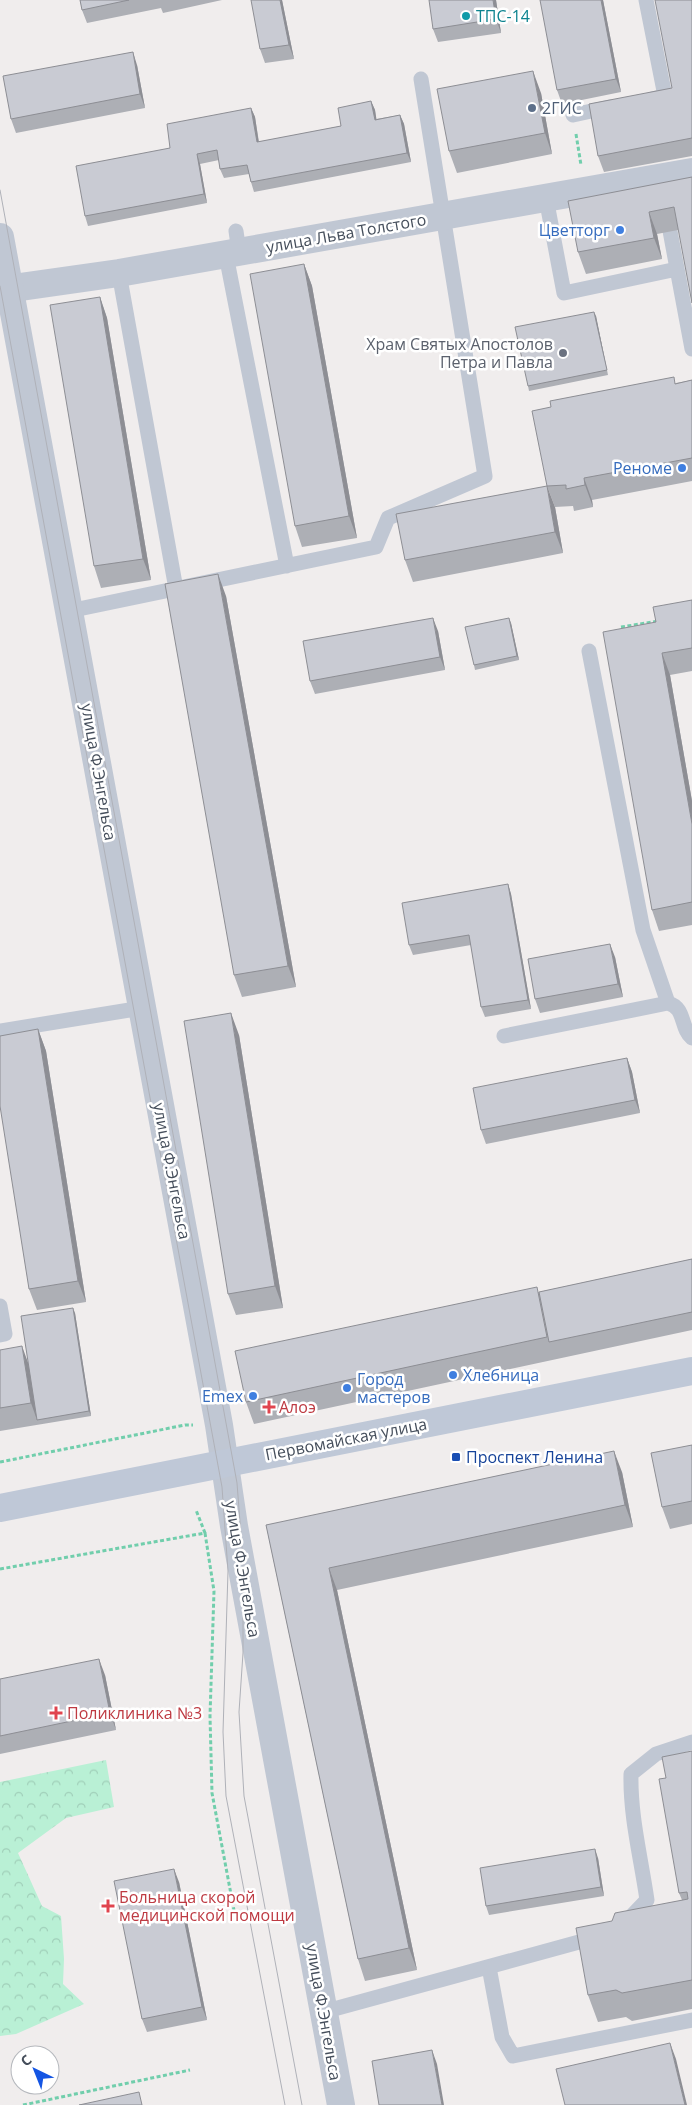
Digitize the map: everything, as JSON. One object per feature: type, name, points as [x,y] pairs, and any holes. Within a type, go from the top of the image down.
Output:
[{"type":"main road","name":"Первомайская улица","points":[[0,1508],[692,1371]]},
{"type":"street","name":"улица Льва Толстого","points":[[5,289],[120,274],[233,246],[443,216],[546,198],[661,184],[692,172]]},
{"type":"street","name":"улица Ф.Энгельса","points":[[0,237],[5,289],[69,611],[226,1463],[234,1526],[341,2105]]},
{"type":"lane","points":[[573,115],[665,96],[646,0]]},
{"type":"lane","points":[[69,611],[376,547],[388,518],[485,476],[421,79]]},
{"type":"lane","points":[[546,198],[564,293],[677,269]]},
{"type":"lane","points":[[670,231],[692,349]]},
{"type":"lane","points":[[233,246],[287,566]]},
{"type":"lane","points":[[120,274],[176,589]]},
{"type":"lane","points":[[589,651],[643,930],[668,1003]]},
{"type":"lane","points":[[504,1036],[668,1003],[680,1010],[686,1032],[692,1038]]},
{"type":"lane","points":[[0,1031],[142,1008]]},
{"type":"lane","points":[[0,1306],[5,1334],[0,1335]]},
{"type":"lane","points":[[323,2012],[590,1939],[625,1923],[647,1900],[634,1818],[631,1774],[656,1754],[692,1742]]},
{"type":"lane","points":[[489,1967],[502,2037],[513,2056],[692,2020]]},
{"type":"path","points":[[573,115],[583,173]]},
{"type":"path","points":[[622,627],[666,620]]},
{"type":"path","points":[[196,1510],[205,1533],[214,1591],[210,1716],[212,1793],[236,1921]]},
{"type":"path","points":[[0,1569],[205,1533]]},
{"type":"path","points":[[23,2105],[190,2070]]},
{"type":"green space","points":[[106,1760],[114,1807],[66,1818],[18,1853],[42,1906],[61,1916],[64,1959],[63,1984],[84,2004],[16,2034],[0,2036],[0,1782]]},
{"type":"building","points":[[80,0],[129,0],[82,10]]},
{"type":"building","points":[[251,0],[280,0],[289,45],[260,49]]},
{"type":"building","name":"ТПС-14","points":[[429,0],[493,0],[496,19],[433,29]]},
{"type":"building","points":[[540,0],[601,0],[616,79],[557,90]]},
{"type":"building","points":[[655,0],[692,0],[692,138],[598,156],[589,104],[672,88]]},
{"type":"building","points":[[133,52],[140,94],[11,119],[3,76]]},
{"type":"building","points":[[533,71],[545,133],[449,151],[437,89]]},
{"type":"building","points":[[371,101],[375,120],[400,115],[407,153],[251,182],[247,165],[220,169],[217,150],[197,154],[204,194],[85,216],[76,166],[170,148],[167,124],[251,108],[257,142],[341,126],[338,108]]},
{"type":"building","points":[[692,177],[692,303],[674,207],[649,212],[654,238],[578,252],[568,201]]},
{"type":"building","points":[[304,264],[349,516],[295,526],[250,274]]},
{"type":"building","points":[[100,297],[143,559],[94,566],[50,305]]},
{"type":"building","name":"Храм Святых Апостолов Петра и Павла","points":[[594,312],[607,370],[528,386],[515,327]]},
{"type":"building","points":[[674,377],[675,384],[692,380],[692,458],[584,478],[585,485],[566,489],[566,485],[547,486],[532,411],[551,407],[550,401]]},
{"type":"building","points":[[547,486],[555,532],[405,560],[396,514]]},
{"type":"building","points":[[218,574],[288,966],[234,975],[165,584]]},
{"type":"building","points":[[692,600],[692,648],[662,653],[692,824],[692,902],[652,910],[603,632],[656,622],[653,607]]},
{"type":"building","points":[[433,618],[440,657],[310,681],[303,641]]},
{"type":"building","points":[[509,618],[517,656],[474,665],[465,627]]},
{"type":"building","points":[[508,884],[528,1000],[481,1007],[469,935],[409,945],[402,903]]},
{"type":"building","points":[[610,944],[618,984],[535,999],[528,959]]},
{"type":"building","points":[[231,1013],[275,1286],[228,1294],[184,1021]]},
{"type":"building","points":[[38,1029],[78,1281],[29,1289],[0,1106],[0,1036]]},
{"type":"building","points":[[627,1058],[635,1100],[481,1130],[473,1088]]},
{"type":"building","points":[[692,1259],[692,1312],[549,1342],[539,1292]]},
{"type":"building","points":[[537,1287],[547,1337],[246,1402],[235,1351]]},
{"type":"building","points":[[73,1308],[89,1411],[37,1420],[21,1316]]},
{"type":"building","points":[[22,1346],[31,1403],[0,1408],[0,1350]]},
{"type":"building","points":[[692,1445],[692,1501],[662,1507],[651,1453]]},
{"type":"building","points":[[614,1451],[625,1505],[329,1568],[409,1948],[358,1959],[266,1525]]},
{"type":"building","name":"Поликлиника №3","points":[[99,1659],[110,1713],[0,1736],[0,1679]]},
{"type":"building","points":[[692,1751],[692,1980],[622,1993],[616,1990],[588,1995],[576,1928],[612,1921],[615,1913],[688,1899],[687,1892],[679,1893],[659,1779],[666,1778],[662,1757]]},
{"type":"building","points":[[595,1849],[601,1887],[486,1906],[480,1868]]},
{"type":"building","points":[[174,1869],[202,2007],[142,2019],[114,1881]]},
{"type":"building","points":[[670,2043],[685,2105],[565,2105],[556,2069]]},
{"type":"building","points":[[432,2050],[442,2105],[379,2105],[372,2061]]},
{"type":"building","points":[[139,2092],[142,2105],[79,2105]]},
{"type":"tram line","points":[[0,190],[237,1483],[243,1561],[243,1653],[239,1712],[244,1796],[302,2105]]},
{"type":"tram line","points":[[0,286],[222,1487],[228,1571],[223,1732],[226,1796],[285,2105]]},
{"type":"place","name":"ТПС-14","points":[[466,16]]},
{"type":"place","name":"2ГИС","points":[[532,108]]},
{"type":"place","name":"Цветторг","points":[[620,230]]},
{"type":"place","name":"Храм Святых Апостолов Петра и Павла","points":[[563,353]]},
{"type":"place","name":"Реноме","points":[[682,468]]},
{"type":"place","name":"Хлебница","points":[[453,1375]]},
{"type":"place","name":"Город мастеров","points":[[347,1388]]},
{"type":"place","name":"Emex","points":[[253,1396]]},
{"type":"place","name":"Алоэ","points":[[269,1407]]},
{"type":"place","name":"Проспект Ленина","points":[[456,1457]]},
{"type":"place","name":"Поликлиника №3","points":[[56,1713]]},
{"type":"place","name":"Больница скорой медицинской помощи","points":[[108,1906]]}]
